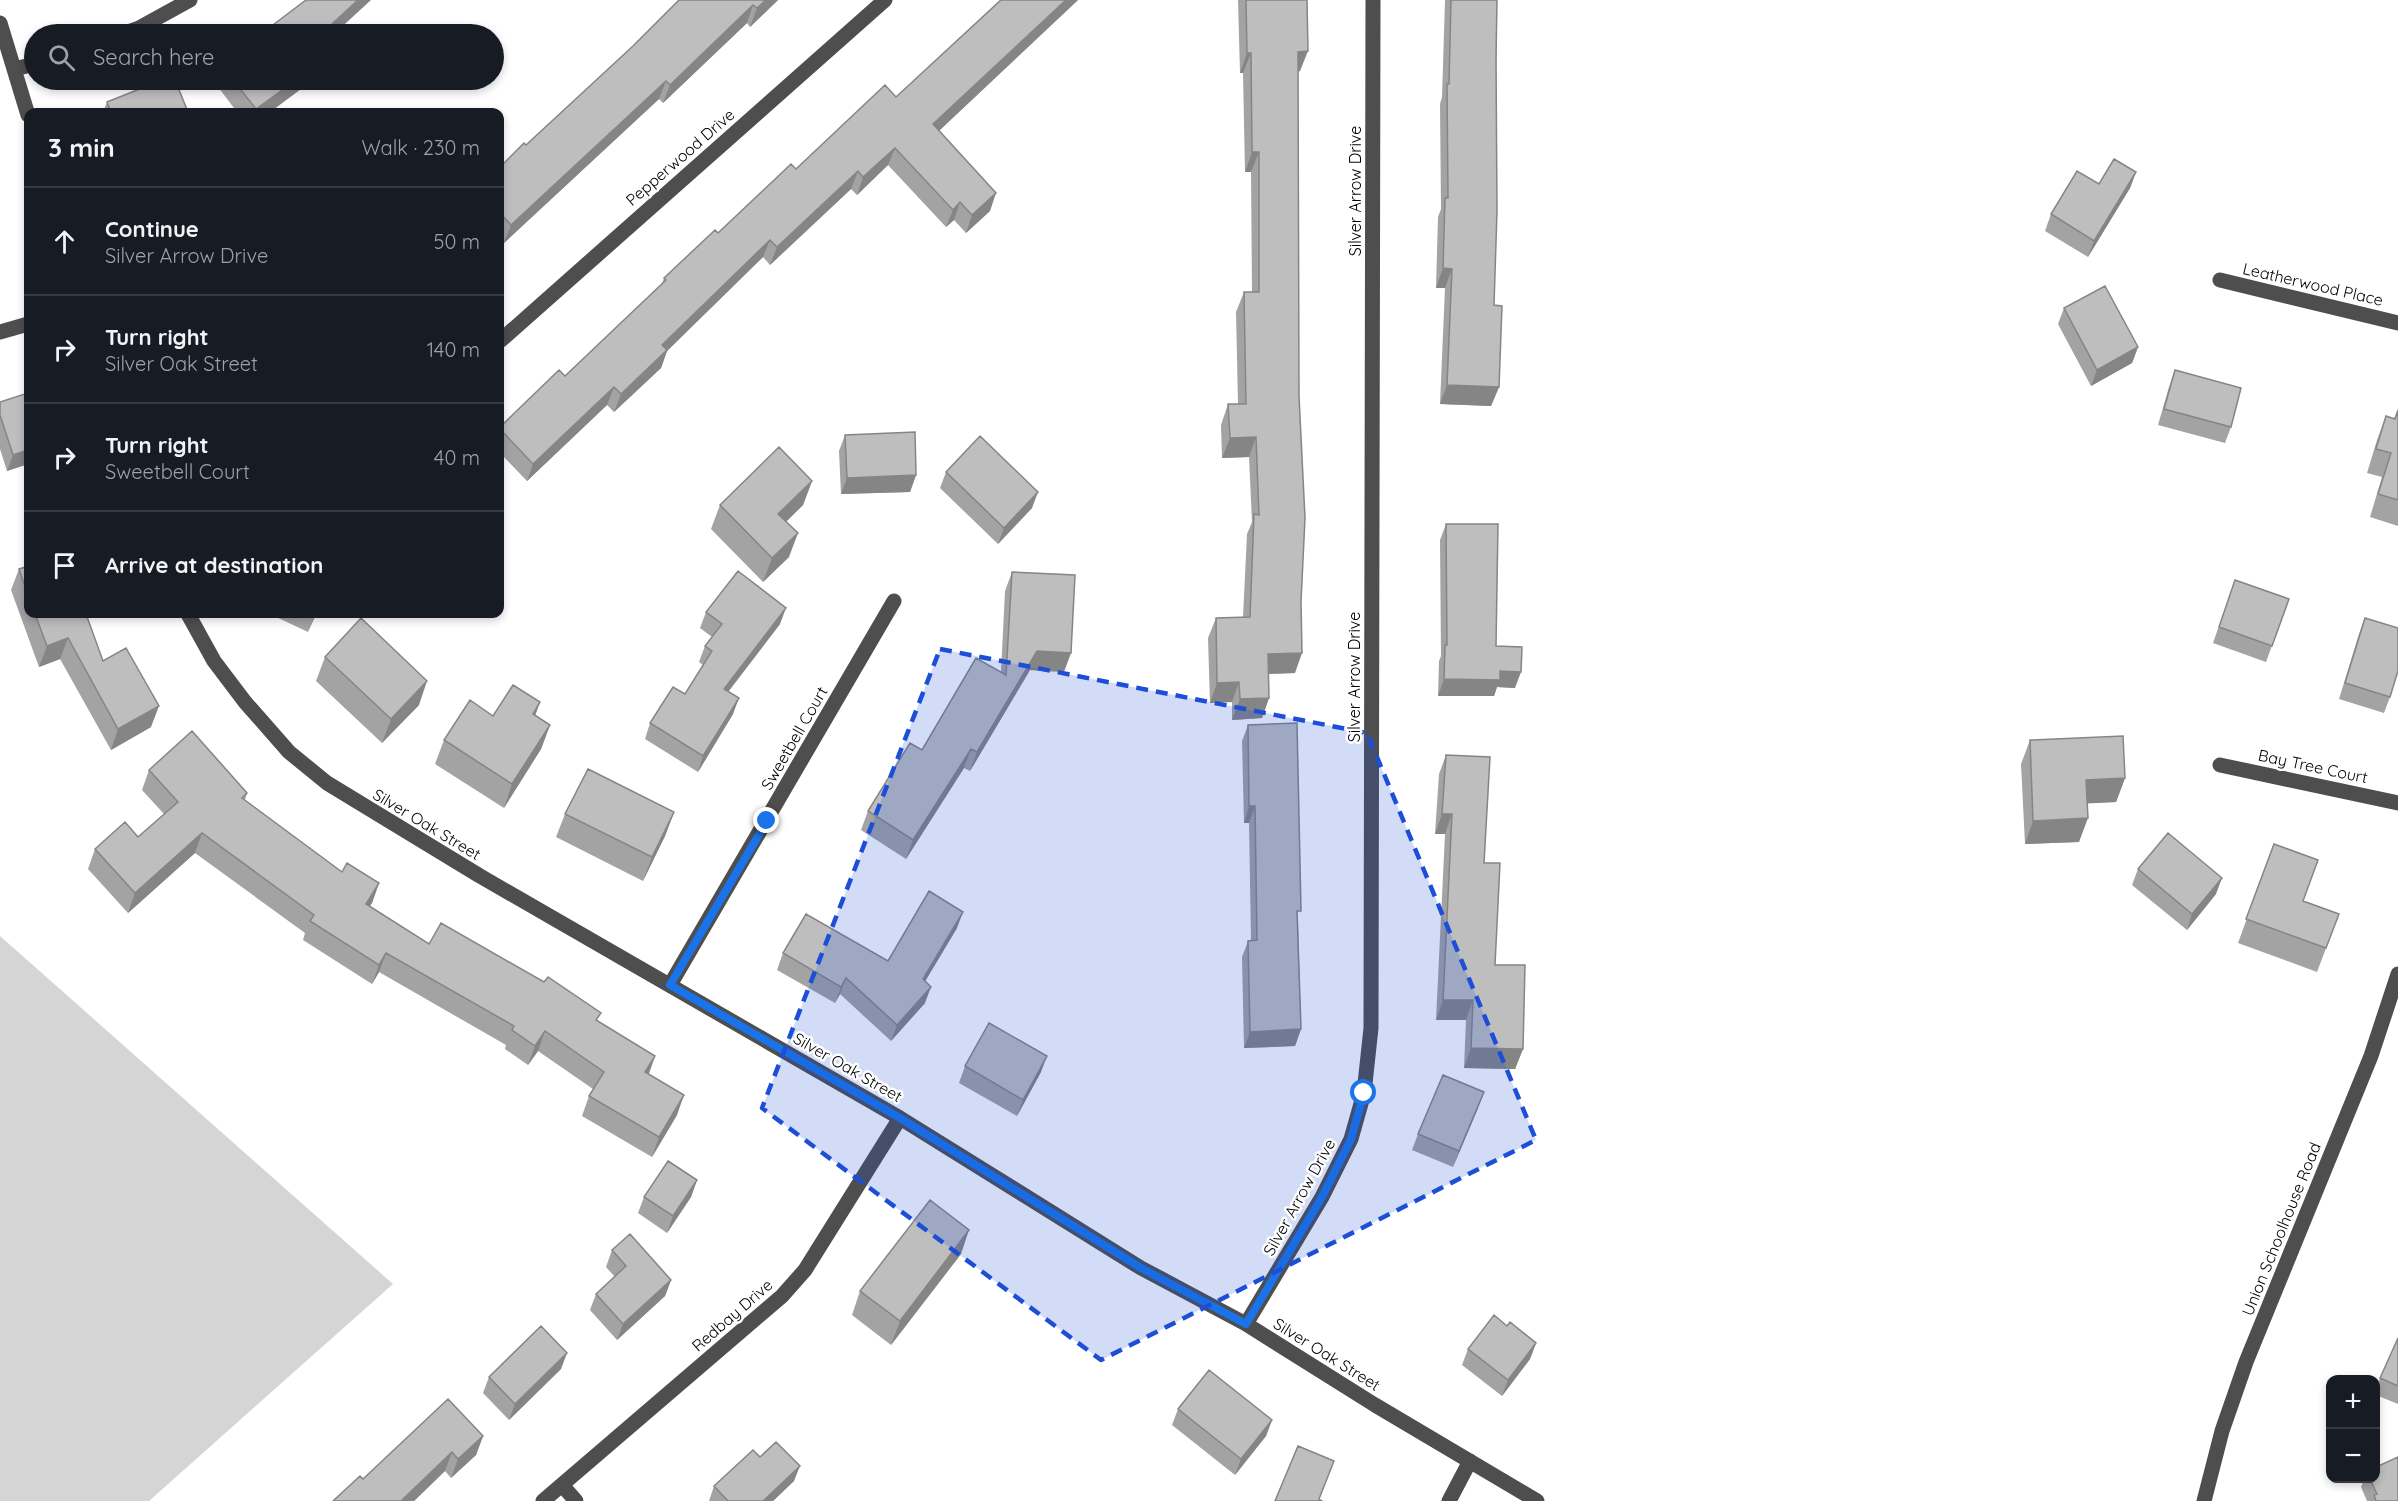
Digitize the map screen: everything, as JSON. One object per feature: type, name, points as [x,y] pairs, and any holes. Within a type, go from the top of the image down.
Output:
[{"type":"street","points":[[146,24],[190,0]]},
{"type":"street","name":"Pepperwood Drive","points":[[504,337],[885,0]]},
{"type":"street","name":"Silver Arrow Drive","points":[[1246,1324],[1322,1197],[1351,1139],[1364,1093],[1371,1028],[1373,0]]},
{"type":"street","points":[[0,23],[26,108]]},
{"type":"street","points":[[15,69],[24,67]]},
{"type":"street","name":"Leatherwood Place","points":[[2220,280],[2398,323]]},
{"type":"street","points":[[0,332],[24,325]]},
{"type":"street","name":"Sweetbell Court","points":[[670,985],[894,601]]},
{"type":"street","name":"Silver Oak Street","points":[[190,618],[214,660],[245,702],[289,752],[327,783],[480,876],[900,1118],[1141,1268],[1246,1324],[1537,1501]]},
{"type":"street","name":"Bay Tree Court","points":[[2220,765],[2398,803]]},
{"type":"street","name":"Union Schoolhouse Road","points":[[2204,1501],[2222,1431],[2246,1362],[2371,1056],[2398,974]]},
{"type":"street","name":"Redbay Drive","points":[[543,1501],[782,1296],[805,1270],[900,1118]]},
{"type":"street","points":[[1449,1501],[1470,1461]]},
{"type":"street","points":[[562,1485],[576,1501]]},
{"type":"highlighted area","points":[[940,649],[1367,733],[1536,1140],[1101,1360],[762,1108]]},
{"type":"shaded area","points":[[0,936],[393,1284],[149,1501],[0,1501]]},
{"type":"building","points":[[306,0],[358,0],[332,24],[274,24]]},
{"type":"building","points":[[679,0],[766,0],[757,8],[753,5],[670,85],[666,81],[511,225],[504,217],[504,163],[633,46]]},
{"type":"building","points":[[1001,0],[1066,0],[933,124],[996,193],[972,215],[960,202],[953,210],[895,148],[863,177],[858,171],[777,247],[770,240],[662,345],[667,350],[621,394],[614,387],[533,464],[504,433],[504,423],[559,370],[565,376],[715,230],[718,233],[791,164],[796,169],[885,85],[896,97]]},
{"type":"building","points":[[1246,0],[1307,0],[1308,51],[1298,52],[1299,396],[1305,518],[1301,602],[1302,653],[1268,654],[1269,698],[1240,699],[1239,682],[1217,683],[1216,618],[1250,617],[1254,514],[1259,515],[1256,437],[1230,438],[1228,404],[1246,404],[1244,292],[1259,292],[1259,152],[1252,152],[1251,53],[1247,53]]},
{"type":"building","points":[[1451,0],[1497,0],[1497,211],[1494,305],[1502,306],[1499,387],[1447,385],[1452,269],[1443,268],[1445,198],[1448,198],[1447,84],[1449,84]]},
{"type":"building","points":[[137,90],[179,90],[186,108],[109,108],[107,102]]},
{"type":"building","points":[[241,90],[282,90],[257,108]]},
{"type":"building","points":[[2114,159],[2136,172],[2094,241],[2051,214],[2077,171],[2099,184]]},
{"type":"building","points":[[2105,286],[2138,347],[2097,370],[2064,308]]},
{"type":"building","points":[[2175,370],[2241,388],[2231,427],[2164,409]]},
{"type":"building","points":[[24,394],[24,451],[13,455],[0,415],[0,402]]},
{"type":"building","points":[[2398,411],[2398,500],[2378,494],[2391,453],[2376,449],[2386,416],[2395,419]]},
{"type":"building","points":[[915,432],[916,475],[847,478],[845,435]]},
{"type":"building","points":[[980,436],[1038,492],[1004,528],[946,472]]},
{"type":"building","points":[[779,447],[812,481],[778,514],[798,533],[772,558],[720,505]]},
{"type":"building","points":[[1446,524],[1498,524],[1496,646],[1522,647],[1521,672],[1500,671],[1500,680],[1444,679],[1445,645],[1447,645]]},
{"type":"building","points":[[24,567],[24,583],[19,569]]},
{"type":"building","points":[[738,571],[786,608],[724,689],[739,698],[703,756],[650,723],[673,687],[685,694],[712,651],[705,646],[722,624],[706,612]]},
{"type":"building","points":[[1012,572],[1075,575],[1071,653],[1037,651],[977,752],[971,749],[913,840],[868,811],[910,743],[922,750],[976,658],[1006,675]]},
{"type":"building","points":[[2235,580],[2289,599],[2272,646],[2219,627]]},
{"type":"building","points":[[36,618],[87,618],[103,661],[126,648],[159,706],[118,729],[68,638],[47,646]]},
{"type":"building","points":[[361,618],[427,681],[391,719],[325,657]]},
{"type":"building","points":[[2365,618],[2398,628],[2398,671],[2390,697],[2345,683]]},
{"type":"building","points":[[513,685],[540,702],[533,714],[550,725],[512,784],[444,740],[470,700],[493,716]]},
{"type":"building","points":[[1297,723],[1301,911],[1297,911],[1301,1029],[1250,1032],[1248,941],[1257,940],[1255,806],[1249,806],[1248,725]]},
{"type":"building","points":[[192,731],[247,793],[242,798],[342,872],[347,863],[379,883],[366,904],[429,944],[441,923],[544,982],[548,977],[601,1013],[596,1020],[655,1056],[645,1072],[684,1095],[659,1137],[589,1096],[604,1072],[545,1031],[535,1046],[512,1030],[514,1026],[386,953],[379,965],[310,921],[314,915],[202,833],[135,893],[95,849],[125,822],[138,837],[178,802],[149,770]]},
{"type":"building","points":[[2123,736],[2125,778],[2086,780],[2088,818],[2033,821],[2030,740]]},
{"type":"building","points":[[1446,755],[1490,757],[1484,863],[1500,863],[1495,965],[1525,965],[1523,1049],[1471,1048],[1473,1000],[1443,1000],[1452,814],[1442,814]]},
{"type":"building","points":[[588,769],[674,812],[652,857],[565,814]]},
{"type":"building","points":[[2168,833],[2222,878],[2192,914],[2138,869]]},
{"type":"building","points":[[2274,844],[2318,860],[2303,901],[2339,914],[2326,948],[2246,919]]},
{"type":"building","points":[[929,891],[963,912],[923,979],[931,987],[897,1025],[846,978],[841,987],[783,953],[806,914],[888,961]]},
{"type":"building","points":[[989,1023],[1047,1056],[1023,1100],[965,1066]]},
{"type":"building","points":[[1443,1075],[1484,1092],[1459,1151],[1418,1134]]},
{"type":"building","points":[[668,1161],[697,1180],[673,1216],[644,1197]]},
{"type":"building","points":[[930,1200],[969,1230],[900,1321],[860,1291]]},
{"type":"building","points":[[630,1234],[671,1280],[623,1324],[596,1294],[626,1266],[612,1250]]},
{"type":"building","points":[[1494,1315],[1507,1326],[1510,1322],[1536,1343],[1508,1380],[1468,1349]]},
{"type":"building","points":[[541,1326],[567,1353],[515,1404],[489,1377]]},
{"type":"building","points":[[2398,1338],[2398,1386],[2380,1378]]},
{"type":"building","points":[[1209,1370],[1272,1420],[1241,1459],[1178,1409]]},
{"type":"building","points":[[448,1399],[483,1436],[458,1459],[452,1452],[401,1501],[333,1501],[360,1476],[363,1479]]},
{"type":"building","points":[[776,1442],[800,1466],[763,1501],[728,1501],[714,1486],[753,1450],[760,1457]]},
{"type":"building","points":[[1298,1446],[1334,1461],[1319,1499],[1322,1501],[1275,1501]]},
{"type":"building","points":[[2398,1457],[2398,1501],[2376,1501],[2374,1495],[2377,1494],[2372,1483],[2380,1483],[2380,1465]]},
{"type":"route","points":[[767,821],[670,985],[900,1118],[1141,1268],[1246,1324],[1322,1197],[1351,1139],[1364,1093]]}]
